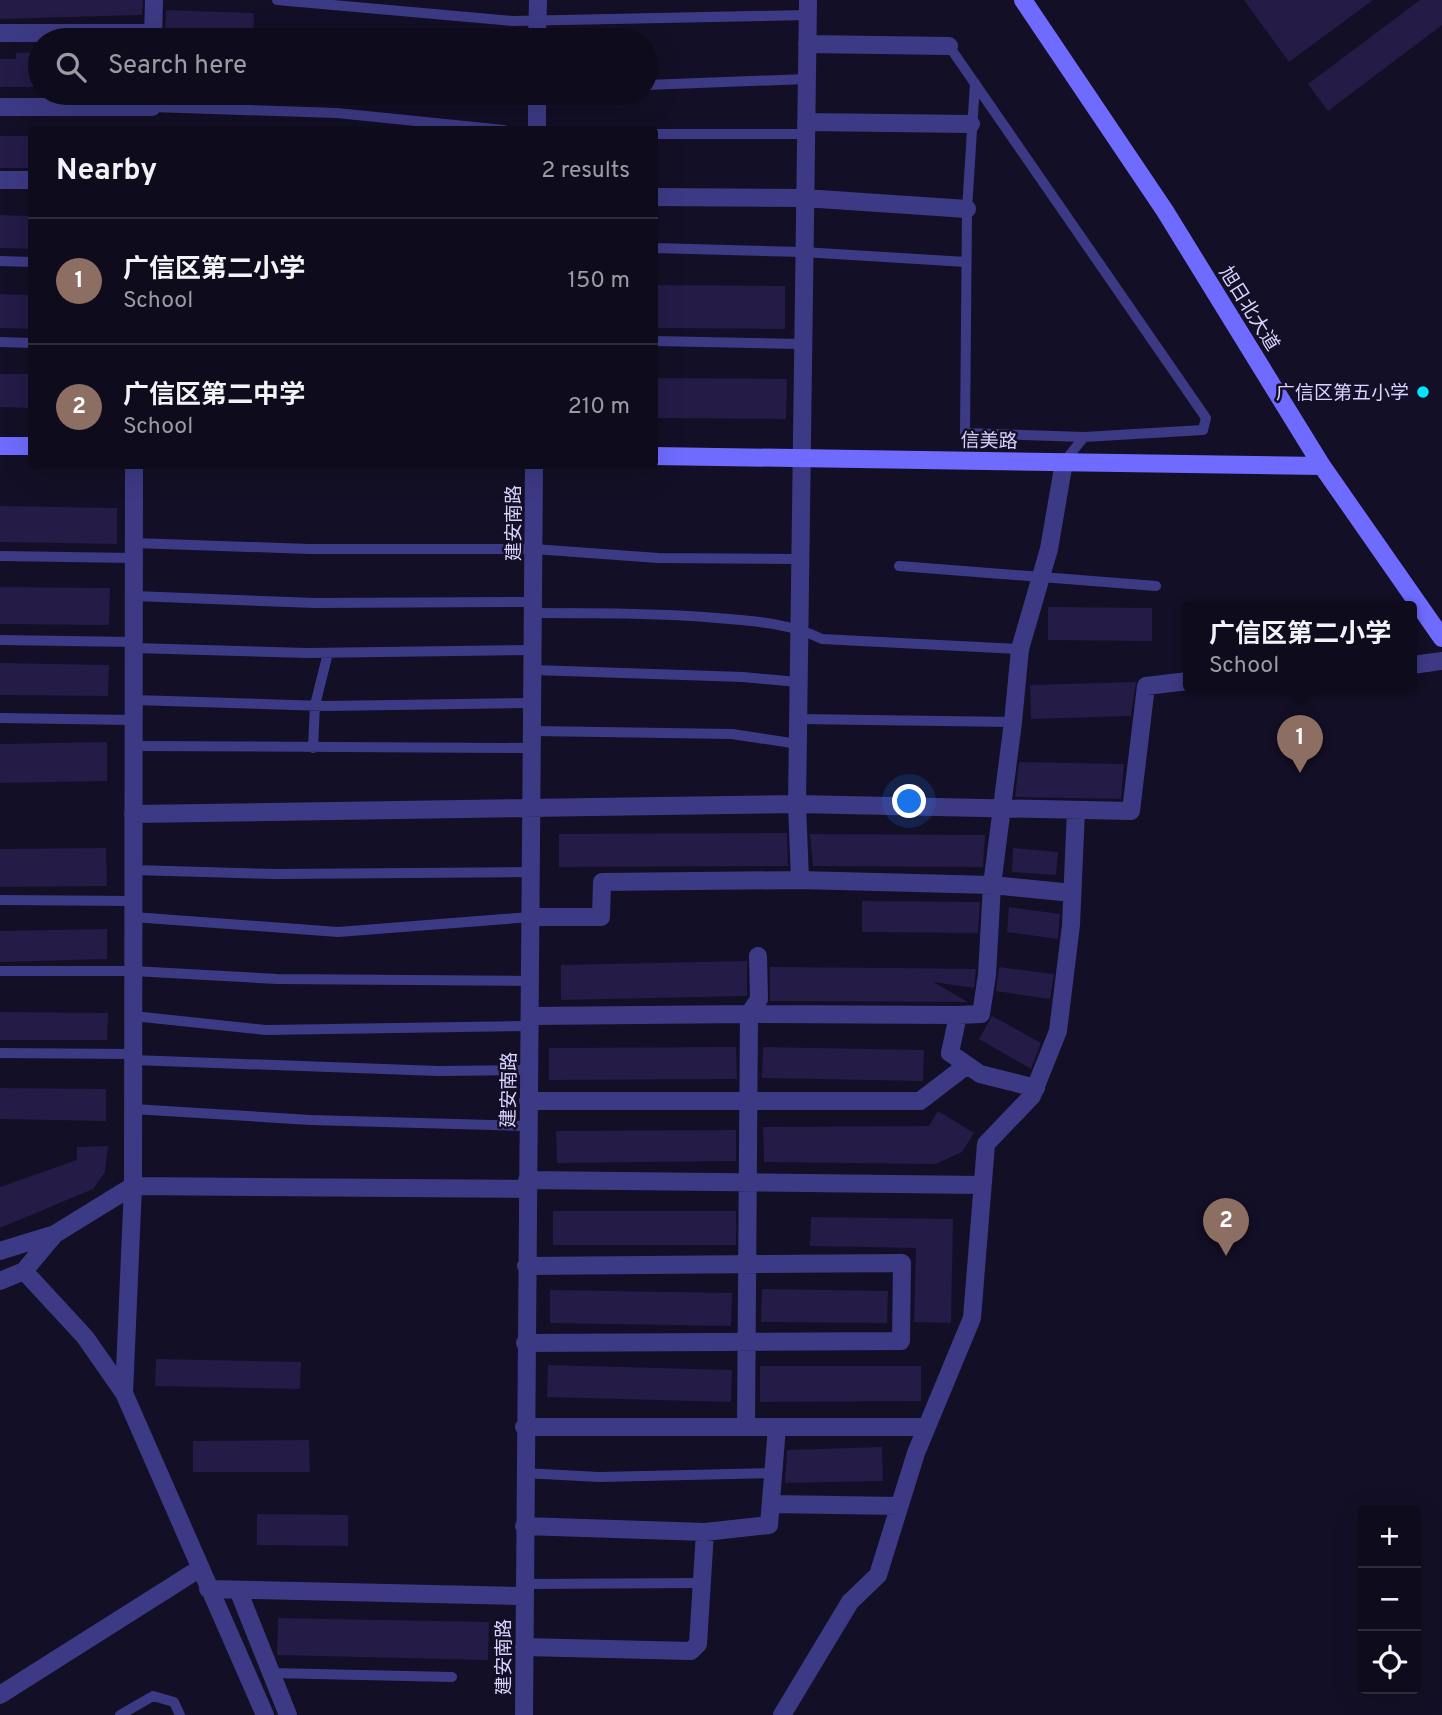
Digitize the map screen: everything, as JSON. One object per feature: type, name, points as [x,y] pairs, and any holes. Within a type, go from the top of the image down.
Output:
[{"type":"street","points":[[154,0],[154,28]]},
{"type":"street","points":[[538,0],[538,28]]},
{"type":"street","name":"旭日北大道","points":[[1023,0],[1166,211],[1322,466],[1441,634]]},
{"type":"street","points":[[800,880],[797,804],[799,559],[808,8]]},
{"type":"street","points":[[0,33],[28,34]]},
{"type":"street","points":[[807,44],[950,46]]},
{"type":"street","points":[[0,107],[43,105]]},
{"type":"street","points":[[537,105],[537,126]]},
{"type":"street","points":[[806,128],[971,124]]},
{"type":"street","points":[[0,180],[28,180]]},
{"type":"street","points":[[658,197],[804,198],[967,209]]},
{"type":"street","points":[[0,446],[28,446]]},
{"type":"street","name":"信美路","points":[[658,456],[1322,466]]},
{"type":"street","points":[[529,1021],[750,1014],[981,1014],[987,975],[992,885],[1020,649],[1041,576],[1063,462]]},
{"type":"street","points":[[124,1393],[133,1186],[134,469]]},
{"type":"street","name":"建安南路","points":[[524,1715],[524,1427],[534,469]]},
{"type":"street","points":[[1417,664],[1442,661]]},
{"type":"street","points":[[133,814],[797,804],[1130,811],[1146,686],[1183,682]]},
{"type":"street","points":[[782,1715],[850,1602],[878,1575],[927,1427],[972,1318],[986,1144],[1032,1096],[1058,1031],[1073,893],[1076,810]]},
{"type":"street","points":[[531,917],[601,917],[602,882],[800,880],[992,885],[1073,893]]},
{"type":"street","points":[[746,1427],[750,1014],[759,999],[758,956]]},
{"type":"street","points":[[958,1015],[950,1054],[980,1074],[1035,1088]]},
{"type":"street","points":[[528,1101],[920,1101],[967,1065]]},
{"type":"street","points":[[0,1251],[55,1234],[133,1186],[749,1182],[982,1185]]},
{"type":"street","points":[[0,1281],[24,1271],[55,1234]]},
{"type":"street","points":[[525,1343],[747,1344],[901,1341],[902,1328],[902,1263],[526,1266]]},
{"type":"street","points":[[24,1271],[85,1337],[124,1393],[265,1715]]},
{"type":"street","points":[[524,1427],[927,1427]]},
{"type":"street","points":[[524,1526],[705,1532],[769,1525],[777,1427]]},
{"type":"street","points":[[772,1504],[900,1506]]},
{"type":"street","points":[[524,1647],[691,1651],[698,1644],[705,1532]]},
{"type":"street","points":[[0,1695],[199,1569]]},
{"type":"street","points":[[208,1589],[524,1590]]},
{"type":"street","points":[[238,1590],[288,1715]]},
{"type":"lane","points":[[276,0],[538,22],[808,8]]},
{"type":"lane","points":[[950,46],[975,82],[1206,418],[1203,430],[1084,437],[965,433],[967,209],[975,82]]},
{"type":"lane","points":[[658,85],[806,79]]},
{"type":"lane","points":[[223,105],[465,126]]},
{"type":"lane","points":[[658,134],[806,128]]},
{"type":"lane","points":[[658,248],[803,252],[966,262]]},
{"type":"lane","points":[[0,261],[28,262]]},
{"type":"lane","points":[[658,341],[802,344]]},
{"type":"lane","points":[[0,342],[28,343]]},
{"type":"lane","points":[[1063,462],[1084,437]]},
{"type":"lane","points":[[0,556],[134,551],[534,549],[658,558],[799,559]]},
{"type":"lane","points":[[899,566],[1156,586]]},
{"type":"lane","points":[[134,596],[654,612],[799,628],[822,639],[1020,649]]},
{"type":"lane","points":[[0,640],[328,653],[533,650]]},
{"type":"lane","points":[[313,748],[315,705],[328,653]]},
{"type":"lane","points":[[533,670],[743,677],[799,682]]},
{"type":"lane","points":[[134,700],[315,705],[533,703]]},
{"type":"lane","points":[[0,718],[133,720]]},
{"type":"lane","points":[[798,719],[1013,722]]},
{"type":"lane","points":[[133,746],[313,748],[732,734],[798,744]]},
{"type":"lane","points":[[133,870],[276,874],[531,872]]},
{"type":"lane","points":[[0,900],[133,909],[338,932],[531,917]]},
{"type":"lane","points":[[0,971],[133,971],[277,979],[530,981]]},
{"type":"lane","points":[[133,1016],[266,1030],[529,1021]]},
{"type":"lane","points":[[0,1053],[438,1071],[529,1070]]},
{"type":"lane","points":[[133,1109],[311,1120],[528,1126]]},
{"type":"lane","points":[[524,1473],[599,1477],[774,1473]]},
{"type":"lane","points":[[524,1590],[702,1583]]},
{"type":"lane","points":[[271,1674],[452,1677]]},
{"type":"lane","points":[[120,1715],[153,1696],[174,1702],[180,1715]]},
{"type":"building","points":[[0,0],[143,0],[142,15],[0,19]]},
{"type":"building","points":[[1244,0],[1373,0],[1289,62]]},
{"type":"building","points":[[1420,0],[1442,0],[1442,25],[1328,111],[1308,84]]},
{"type":"building","points":[[166,10],[254,13],[253,28],[165,28]]},
{"type":"building","points":[[28,52],[28,87],[0,87],[0,59],[16,59],[16,53]]},
{"type":"building","points":[[0,136],[28,136],[28,168],[0,168]]},
{"type":"building","points":[[0,215],[28,216],[28,249],[0,248]]},
{"type":"building","points":[[658,285],[785,286],[785,329],[658,328]]},
{"type":"building","points":[[0,294],[28,295],[28,329],[0,328]]},
{"type":"building","points":[[0,374],[28,374],[28,408],[0,407]]},
{"type":"building","points":[[658,378],[787,379],[786,419],[658,418]]},
{"type":"building","points":[[0,506],[117,508],[117,544],[0,542]]},
{"type":"building","points":[[0,587],[110,588],[109,625],[0,624]]},
{"type":"building","points":[[1048,607],[1152,608],[1152,641],[1048,640]]},
{"type":"building","points":[[0,663],[109,665],[108,696],[0,695]]},
{"type":"building","points":[[1136,682],[1131,716],[1031,719],[1030,685]]},
{"type":"building","points":[[107,742],[107,781],[0,783],[0,744]]},
{"type":"building","points":[[1019,762],[1124,764],[1121,799],[1015,797]]},
{"type":"building","points":[[787,833],[788,866],[559,867],[559,834]]},
{"type":"building","points":[[810,834],[985,835],[983,867],[813,866]]},
{"type":"building","points":[[106,848],[107,886],[0,887],[0,849]]},
{"type":"building","points":[[1013,848],[1058,852],[1056,875],[1012,872]]},
{"type":"building","points":[[862,901],[980,902],[978,933],[862,932]]},
{"type":"building","points":[[1009,907],[1060,914],[1058,939],[1007,932]]},
{"type":"building","points":[[107,929],[107,959],[0,962],[0,931]]},
{"type":"building","points":[[747,961],[747,996],[561,1000],[561,965]]},
{"type":"building","points":[[770,967],[976,969],[974,988],[933,982],[968,1002],[770,1001]]},
{"type":"building","points":[[999,967],[1054,974],[1050,999],[996,991]]},
{"type":"building","points":[[0,1012],[108,1013],[107,1040],[0,1040]]},
{"type":"building","points":[[992,1016],[1041,1043],[1031,1069],[979,1039]]},
{"type":"building","points":[[736,1047],[737,1079],[549,1080],[549,1048]]},
{"type":"building","points":[[763,1047],[924,1050],[923,1081],[762,1078]]},
{"type":"building","points":[[0,1088],[106,1089],[106,1121],[0,1119]]},
{"type":"building","points":[[938,1111],[974,1133],[962,1152],[936,1164],[764,1162],[763,1127],[929,1126]]},
{"type":"building","points":[[736,1130],[736,1161],[557,1163],[556,1131]]},
{"type":"building","points":[[108,1146],[105,1172],[93,1189],[0,1228],[0,1187],[77,1160],[77,1147]]},
{"type":"building","points":[[553,1211],[736,1211],[736,1245],[553,1245]]},
{"type":"building","points":[[811,1217],[953,1219],[951,1323],[914,1322],[916,1248],[810,1246]]},
{"type":"building","points":[[762,1289],[888,1291],[887,1323],[761,1322]]},
{"type":"building","points":[[550,1290],[732,1293],[731,1326],[550,1323]]},
{"type":"building","points":[[156,1359],[301,1362],[300,1389],[155,1386]]},
{"type":"building","points":[[548,1365],[732,1370],[731,1402],[547,1397]]},
{"type":"building","points":[[760,1366],[921,1366],[921,1401],[760,1402]]},
{"type":"building","points":[[309,1440],[310,1472],[193,1472],[193,1441]]},
{"type":"building","points":[[882,1447],[883,1481],[785,1483],[787,1450]]},
{"type":"building","points":[[257,1514],[348,1515],[348,1546],[257,1545]]},
{"type":"building","points":[[278,1618],[489,1622],[488,1660],[277,1655]]},
{"type":"place","name":"广信区第五小学","points":[[1423,392]]},
{"type":"place","name":"广信区第二小学","points":[[1300,773]]},
{"type":"place","name":"广信区第二中学","points":[[1226,1256]]}]
